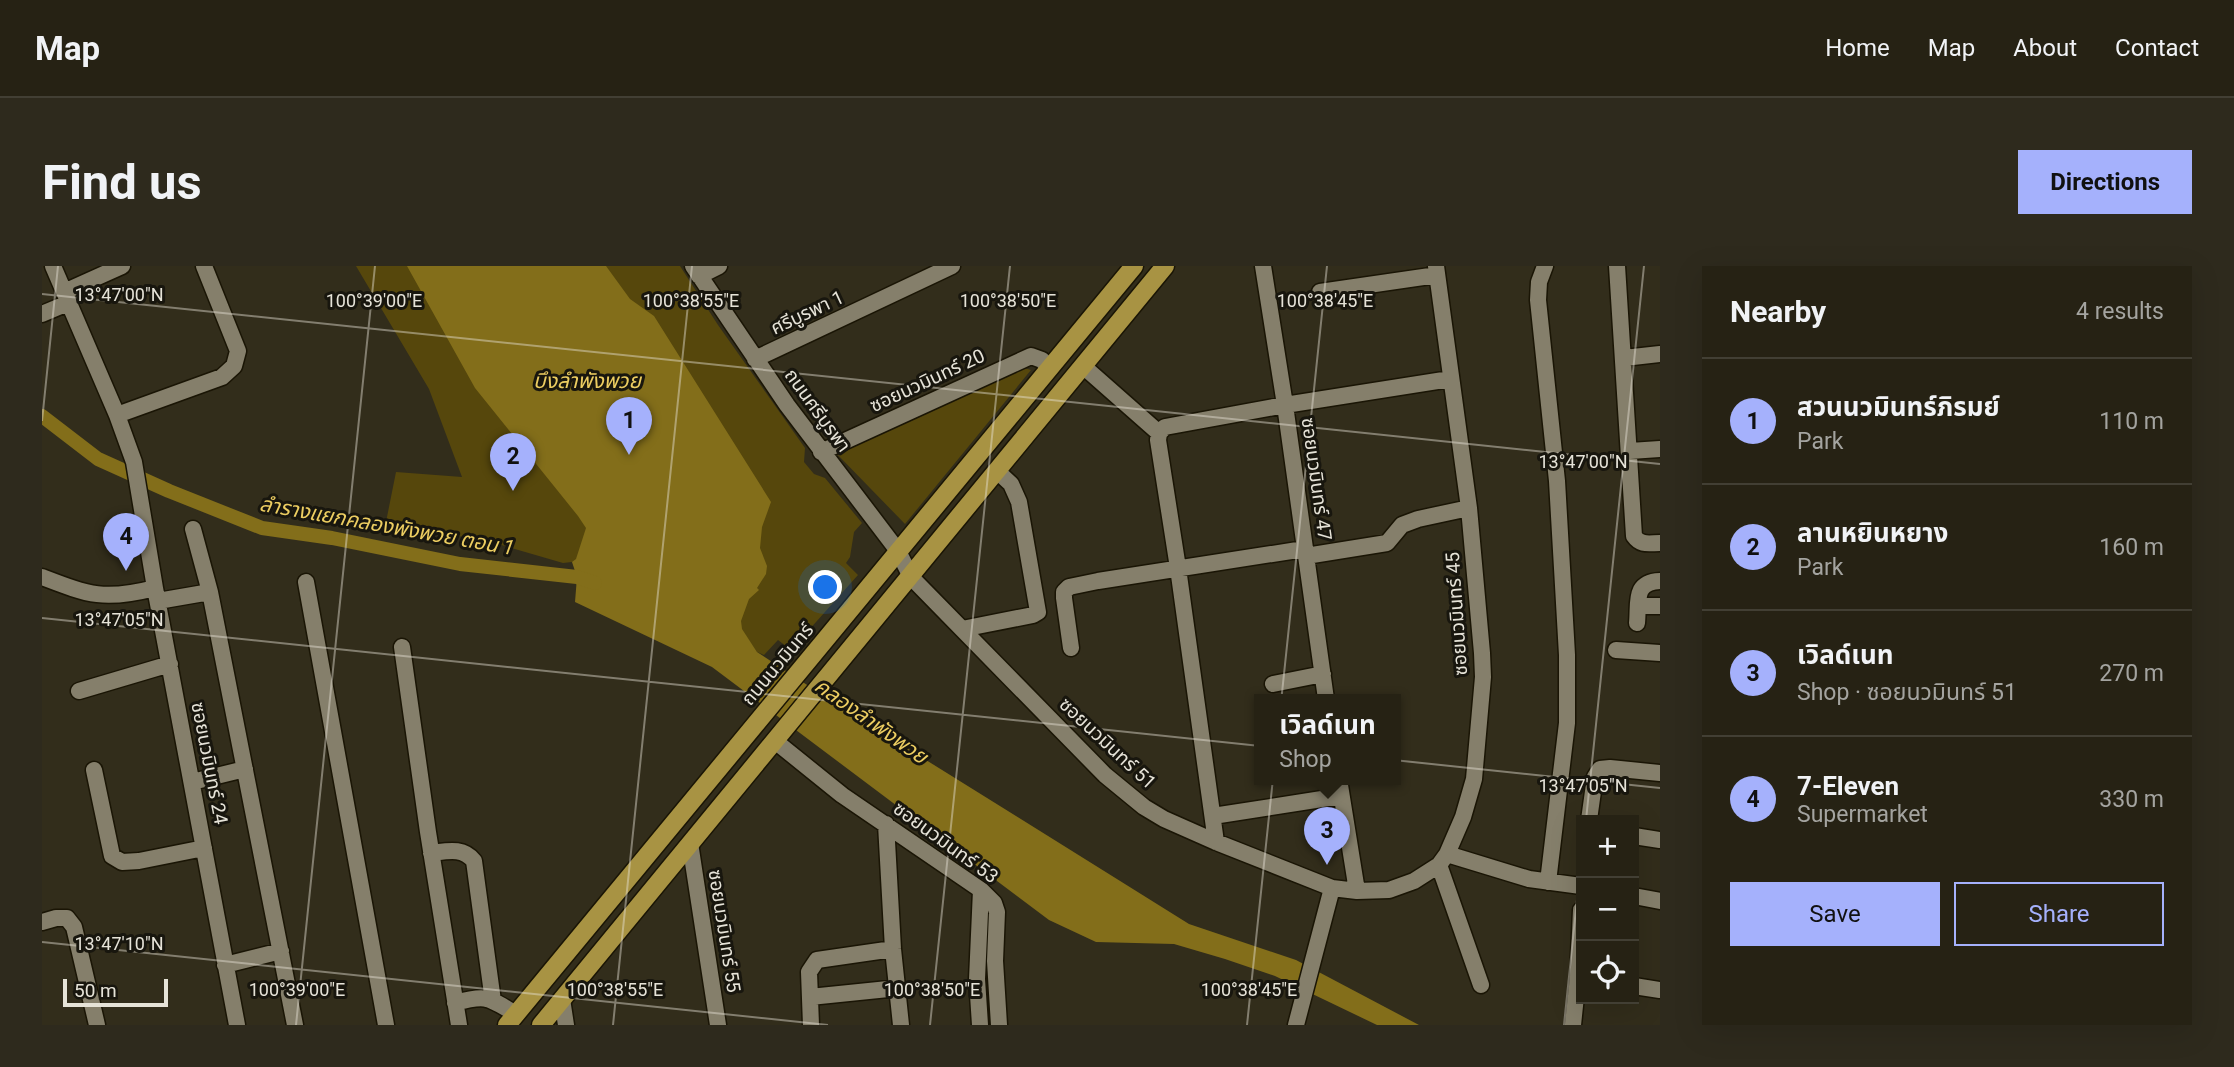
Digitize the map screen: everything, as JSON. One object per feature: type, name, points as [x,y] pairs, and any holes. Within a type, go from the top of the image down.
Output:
[{"type":"main road","name":"ถนนนวมินทร์","points":[[512,1020],[1133,266]]},
{"type":"main road","points":[[541,1025],[1165,266]]},
{"type":"street","name":"ซอยนวมินทร์ 24","points":[[53,266],[130,449],[237,1025]]},
{"type":"street","points":[[42,314],[66,297],[122,266]]},
{"type":"street","points":[[117,415],[222,377],[234,366],[238,351],[204,266]]},
{"type":"street","points":[[696,271],[719,266]]},
{"type":"street","name":"ศรีบูรพา 1","points":[[755,359],[952,266]]},
{"type":"street","name":"ซอยนวมินทร์ 47","points":[[1263,266],[1325,694]]},
{"type":"street","points":[[1545,266],[1539,282],[1538,300],[1557,481],[1567,655],[1567,723],[1548,882]]},
{"type":"street","points":[[1617,266],[1634,536],[1638,542],[1644,544],[1660,543]]},
{"type":"street","points":[[1320,292],[1436,270]]},
{"type":"street","name":"ซอยนวมินทร์ 45","points":[[1436,270],[1469,508],[1483,677],[1474,779],[1463,817],[1443,859]]},
{"type":"street","name":"ถนนศรีบูรพา","points":[[696,271],[821,452],[898,551],[911,577]]},
{"type":"street","points":[[1624,358],[1660,354]]},
{"type":"street","name":"ซอยนวมินทร์ 20","points":[[821,452],[1031,356],[1042,360],[1049,368]]},
{"type":"street","points":[[1083,366],[1159,433]]},
{"type":"street","points":[[1216,842],[1159,433],[1165,427],[1450,379]]},
{"type":"street","points":[[1630,451],[1660,449]]},
{"type":"street","points":[[962,629],[1038,612],[1019,502],[1011,484],[997,471]]},
{"type":"street","points":[[1071,648],[1064,598],[1064,592],[1069,587],[1178,568],[1387,543],[1402,525],[1469,508]]},
{"type":"street","points":[[193,529],[210,592],[295,1025]]},
{"type":"street","points":[[42,577],[84,593],[106,596],[210,592]]},
{"type":"street","name":"ซอยนวมินทร์ 51","points":[[911,577],[1105,775],[1154,813],[1216,842],[1332,888],[1357,891]]},
{"type":"street","points":[[1637,624],[1642,586],[1648,582],[1660,581]]},
{"type":"street","points":[[306,582],[386,1025]]},
{"type":"street","points":[[1639,606],[1660,606]]},
{"type":"street","points":[[402,647],[459,1025]]},
{"type":"street","points":[[1616,650],[1660,653]]},
{"type":"street","points":[[79,691],[170,664]]},
{"type":"street","points":[[1273,684],[1323,674]]},
{"type":"street","name":"ซอยนวมินทร์ 53","points":[[780,734],[842,795],[981,890],[994,903],[997,912],[995,961],[999,1025]]},
{"type":"street","points":[[192,782],[245,769]]},
{"type":"street","points":[[1590,815],[1595,777],[1600,769],[1660,772]]},
{"type":"street","points":[[94,770],[113,856],[122,862],[139,862],[204,848]]},
{"type":"street","points":[[1340,785],[1357,891],[1389,890],[1413,881],[1443,859],[1529,879],[1576,885]]},
{"type":"street","points":[[1213,816],[1341,796]]},
{"type":"street","points":[[886,824],[893,949],[901,1025]]},
{"type":"street","points":[[1639,837],[1660,840]]},
{"type":"street","name":"ซอยนวมินทร์ 55","points":[[690,844],[718,1025]]},
{"type":"street","points":[[432,853],[459,851],[468,854],[474,861],[493,1001]]},
{"type":"street","points":[[1443,859],[1481,985]]},
{"type":"street","points":[[1296,1025],[1332,888]]},
{"type":"street","points":[[980,1025],[977,979],[981,890]]},
{"type":"street","points":[[1639,897],[1660,901]]},
{"type":"street","points":[[42,922],[67,918],[74,927],[97,1025]]},
{"type":"street","points":[[811,1025],[809,972],[817,960],[893,949]]},
{"type":"street","points":[[225,965],[281,951]]},
{"type":"street","points":[[1639,987],[1660,990]]},
{"type":"street","points":[[810,997],[898,988]]},
{"type":"street","points":[[455,1003],[477,997],[488,998],[512,1020]]},
{"type":"street","points":[[562,999],[566,1025]]},
{"type":"street","points":[[1573,1025],[1576,1004]]},
{"type":"shaded area","points":[[356,266],[680,266],[805,448],[804,462],[814,474],[825,478],[862,523],[854,532],[850,557],[846,563],[858,575],[791,650],[778,640],[764,655],[757,652],[741,629],[572,562],[563,563],[481,539],[385,527],[396,472],[462,477],[429,389]]},
{"type":"shaded area","points":[[1018,366],[1031,370],[905,524],[834,451]]},
{"type":"water","name":"บึงลำพังพวย","points":[[407,266],[606,266],[630,299],[654,316],[771,502],[762,527],[760,548],[767,566],[766,574],[757,588],[759,590],[749,599],[741,621],[742,629],[757,652],[1189,924],[1296,960],[1419,1025],[1377,1025],[1275,976],[1225,959],[1174,944],[1096,942],[1049,920],[712,667],[575,602],[577,577],[572,562],[576,559],[586,528],[475,388]]},
{"type":"waterway","name":"ลำรางแยกคลองพังพวย ตอน 1","points":[[42,416],[98,459],[262,528],[332,538],[460,564],[577,577],[595,583]]},
{"type":"place","name":"สวนนวมินทร์ภิรมย์","points":[[629,455]]},
{"type":"place","name":"ลานหยินหยาง","points":[[513,491]]},
{"type":"place","name":"7-Eleven","points":[[126,571]]},
{"type":"place","name":"เวิลด์เนท","points":[[1327,865]]},
{"type":"water label","name":"คลองลำพังพวย","points":[[871,721]]}]
